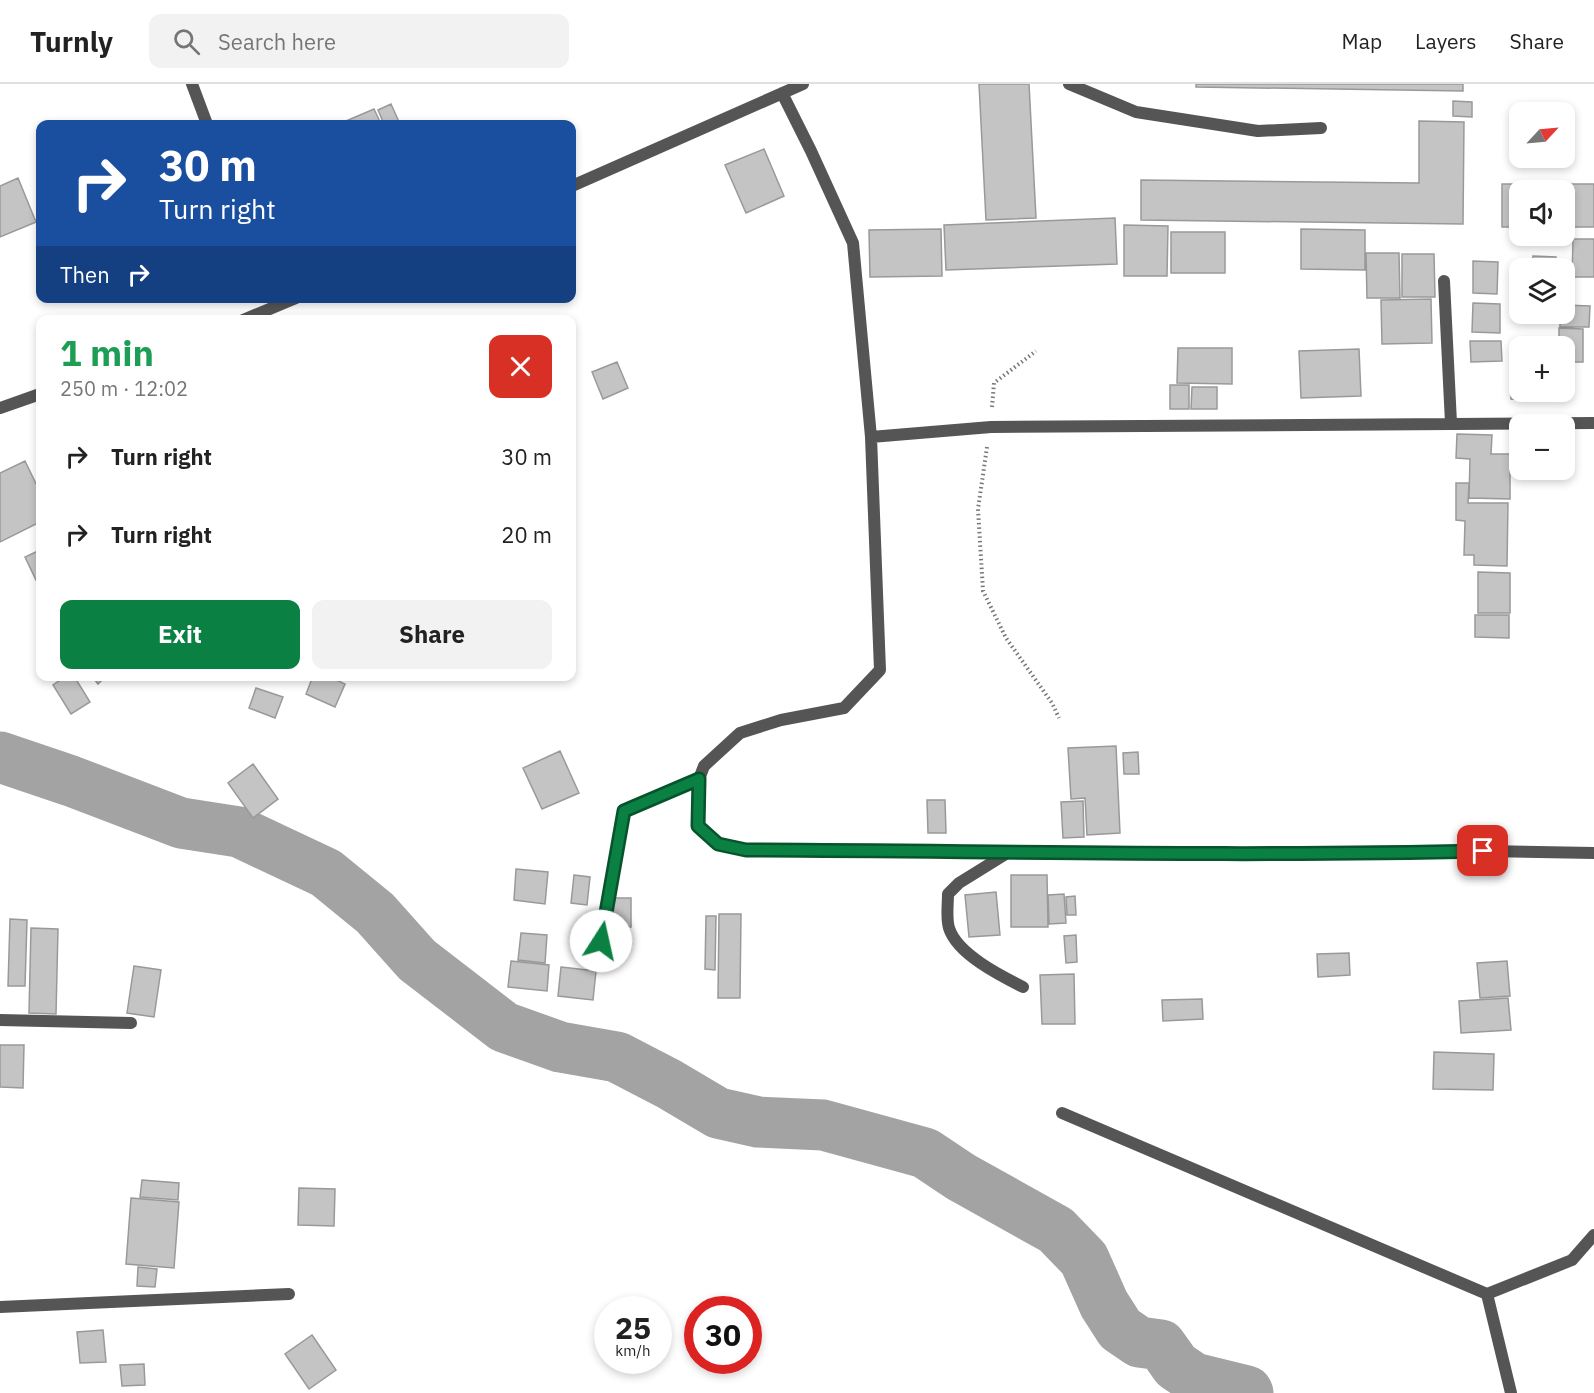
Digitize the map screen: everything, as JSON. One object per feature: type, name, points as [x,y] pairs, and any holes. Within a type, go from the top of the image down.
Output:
[{"type":"street","points":[[192,84],[206,120]]},
{"type":"street","points":[[576,184],[803,84]]},
{"type":"street","points":[[1069,84],[1136,112],[1258,130],[1321,128]]},
{"type":"street","points":[[782,93],[853,243],[871,437],[880,670],[843,708],[781,720],[740,733],[704,766],[699,779],[698,826],[718,844],[746,850],[1010,851],[1096,854],[1483,851],[1594,853]]},
{"type":"street","points":[[1444,281],[1451,423]]},
{"type":"street","points":[[252,315],[273,303]]},
{"type":"street","points":[[0,408],[36,395]]},
{"type":"street","points":[[871,437],[991,427],[1594,423]]},
{"type":"street","points":[[601,941],[624,811],[699,779]]},
{"type":"street","points":[[1010,851],[959,883],[948,894],[949,929],[959,944],[973,957],[994,972],[1023,987]]},
{"type":"street","points":[[0,1020],[131,1023]]},
{"type":"street","points":[[1062,1113],[1487,1294],[1572,1260],[1594,1235]]},
{"type":"street","points":[[0,1308],[290,1294]]},
{"type":"street","points":[[1487,1294],[1511,1393]]},
{"type":"path","points":[[1036,351],[994,383],[991,427],[978,509],[983,591],[1006,639],[1052,703],[1059,718]]},
{"type":"building","points":[[979,84],[1029,84],[1036,218],[986,220]]},
{"type":"building","points":[[1196,84],[1463,84],[1463,91],[1196,87]]},
{"type":"building","points":[[1453,101],[1472,102],[1472,117],[1453,116]]},
{"type":"building","points":[[391,104],[398,120],[382,120],[378,110]]},
{"type":"building","points":[[374,109],[379,120],[348,120]]},
{"type":"building","points":[[1419,121],[1464,122],[1463,224],[1141,220],[1141,180],[1419,183]]},
{"type":"building","points":[[764,149],[784,196],[746,213],[725,165]]},
{"type":"building","points":[[18,178],[36,222],[0,237],[0,186]]},
{"type":"building","points":[[1502,184],[1509,184],[1509,227],[1502,227]]},
{"type":"building","points":[[1575,184],[1594,184],[1594,227],[1575,227]]},
{"type":"building","points":[[1115,218],[1117,264],[946,270],[944,225]]},
{"type":"building","points":[[1124,225],[1168,226],[1167,276],[1124,276]]},
{"type":"building","points":[[941,229],[942,276],[870,277],[869,230]]},
{"type":"building","points":[[1301,229],[1365,230],[1365,270],[1301,269]]},
{"type":"building","points":[[1171,232],[1225,232],[1225,273],[1171,273]]},
{"type":"building","points":[[1575,239],[1594,239],[1594,277],[1575,277],[1575,258],[1572,258]]},
{"type":"building","points":[[1366,253],[1399,253],[1400,298],[1367,298]]},
{"type":"building","points":[[1402,254],[1434,254],[1435,297],[1402,297]]},
{"type":"building","points":[[1533,256],[1556,257],[1556,258],[1533,258]]},
{"type":"building","points":[[1473,261],[1498,262],[1497,294],[1473,293]]},
{"type":"building","points":[[1431,299],[1432,343],[1382,344],[1381,300]]},
{"type":"building","points":[[1473,303],[1500,304],[1500,333],[1472,332]]},
{"type":"building","points":[[1575,305],[1590,306],[1589,327],[1560,327],[1560,324],[1575,324]]},
{"type":"building","points":[[1559,328],[1583,329],[1583,362],[1575,362],[1575,336],[1559,336]]},
{"type":"building","points":[[1470,341],[1501,341],[1502,361],[1471,362]]},
{"type":"building","points":[[1178,348],[1232,348],[1232,384],[1177,383]]},
{"type":"building","points":[[1359,349],[1361,396],[1301,398],[1299,351]]},
{"type":"building","points":[[617,362],[628,388],[603,399],[592,372]]},
{"type":"building","points":[[1170,385],[1189,385],[1189,409],[1170,409]]},
{"type":"building","points":[[1192,387],[1217,387],[1217,409],[1191,409]]},
{"type":"building","points":[[1457,434],[1492,435],[1491,454],[1509,454],[1510,499],[1469,498],[1470,459],[1456,458]]},
{"type":"building","points":[[25,461],[36,484],[36,524],[0,542],[0,473]]},
{"type":"building","points":[[1456,483],[1469,483],[1468,503],[1508,503],[1507,566],[1474,565],[1474,555],[1464,555],[1465,521],[1456,520]]},
{"type":"building","points":[[36,552],[36,580],[25,557]]},
{"type":"building","points":[[1478,572],[1510,573],[1510,613],[1478,613]]},
{"type":"building","points":[[1475,615],[1509,615],[1509,638],[1475,637]]},
{"type":"building","points":[[59,681],[77,681],[90,702],[71,714],[53,685]]},
{"type":"building","points":[[311,681],[339,681],[345,684],[335,707],[306,694]]},
{"type":"building","points":[[256,688],[283,697],[275,718],[249,708]]},
{"type":"building","points":[[1116,746],[1120,833],[1087,835],[1085,798],[1071,799],[1068,748]]},
{"type":"building","points":[[560,751],[579,793],[542,809],[523,768]]},
{"type":"building","points":[[1138,752],[1139,774],[1124,774],[1123,753]]},
{"type":"building","points":[[253,764],[278,799],[253,818],[228,783]]},
{"type":"building","points":[[927,800],[945,800],[946,833],[928,833]]},
{"type":"building","points":[[1083,801],[1084,837],[1063,838],[1061,802]]},
{"type":"building","points":[[516,869],[548,872],[545,904],[514,900]]},
{"type":"building","points":[[574,875],[590,877],[587,905],[571,903]]},
{"type":"building","points":[[1011,875],[1047,875],[1048,927],[1011,927]]},
{"type":"building","points":[[996,892],[1000,935],[969,937],[965,895]]},
{"type":"building","points":[[1064,894],[1066,923],[1049,924],[1048,895]]},
{"type":"building","points":[[1075,896],[1076,915],[1067,915],[1066,897]]},
{"type":"building","points":[[612,898],[631,898],[631,927],[612,926]]},
{"type":"building","points":[[719,914],[741,914],[740,998],[718,998]]},
{"type":"building","points":[[706,916],[716,916],[715,970],[705,969]]},
{"type":"building","points":[[10,919],[27,920],[25,986],[8,986]]},
{"type":"building","points":[[31,928],[58,929],[56,1014],[29,1013]]},
{"type":"building","points":[[521,933],[547,935],[545,963],[518,960]]},
{"type":"building","points":[[1076,935],[1077,962],[1066,963],[1064,936]]},
{"type":"building","points":[[1349,953],[1350,975],[1318,977],[1317,954]]},
{"type":"building","points":[[511,961],[549,965],[547,991],[508,987]]},
{"type":"building","points":[[1507,961],[1510,996],[1480,998],[1477,963]]},
{"type":"building","points":[[134,966],[161,970],[154,1017],[127,1013]]},
{"type":"building","points":[[561,967],[596,971],[593,1000],[558,996]]},
{"type":"building","points":[[1074,974],[1075,1024],[1042,1024],[1040,975]]},
{"type":"building","points":[[1508,998],[1511,1030],[1461,1033],[1459,1001]]},
{"type":"building","points":[[1202,999],[1203,1019],[1163,1021],[1162,1000]]},
{"type":"building","points":[[0,1045],[24,1045],[23,1088],[0,1087]]},
{"type":"building","points":[[1434,1052],[1494,1054],[1493,1090],[1433,1089]]},
{"type":"building","points":[[142,1180],[179,1183],[178,1200],[140,1197]]},
{"type":"building","points":[[299,1188],[335,1189],[334,1226],[298,1225]]},
{"type":"building","points":[[131,1198],[179,1202],[174,1268],[126,1264]]},
{"type":"building","points":[[138,1267],[157,1269],[155,1287],[137,1286]]},
{"type":"building","points":[[103,1330],[106,1362],[80,1363],[77,1332]]},
{"type":"building","points":[[312,1335],[336,1370],[309,1389],[285,1354]]},
{"type":"building","points":[[144,1364],[145,1385],[122,1386],[120,1365]]},
{"type":"waterway","points":[[0,757],[181,823],[239,832],[326,873],[375,913],[417,960],[504,1027],[560,1047],[617,1057],[718,1113],[758,1122],[823,1125],[925,1153],[961,1177],[1056,1230],[1084,1259],[1104,1304],[1120,1329],[1139,1342],[1161,1345],[1176,1366],[1194,1378],[1248,1393]]},
{"type":"route","points":[[601,941],[624,811],[699,779],[698,826],[718,844],[746,850],[1010,851],[1096,854],[1483,851]]}]
